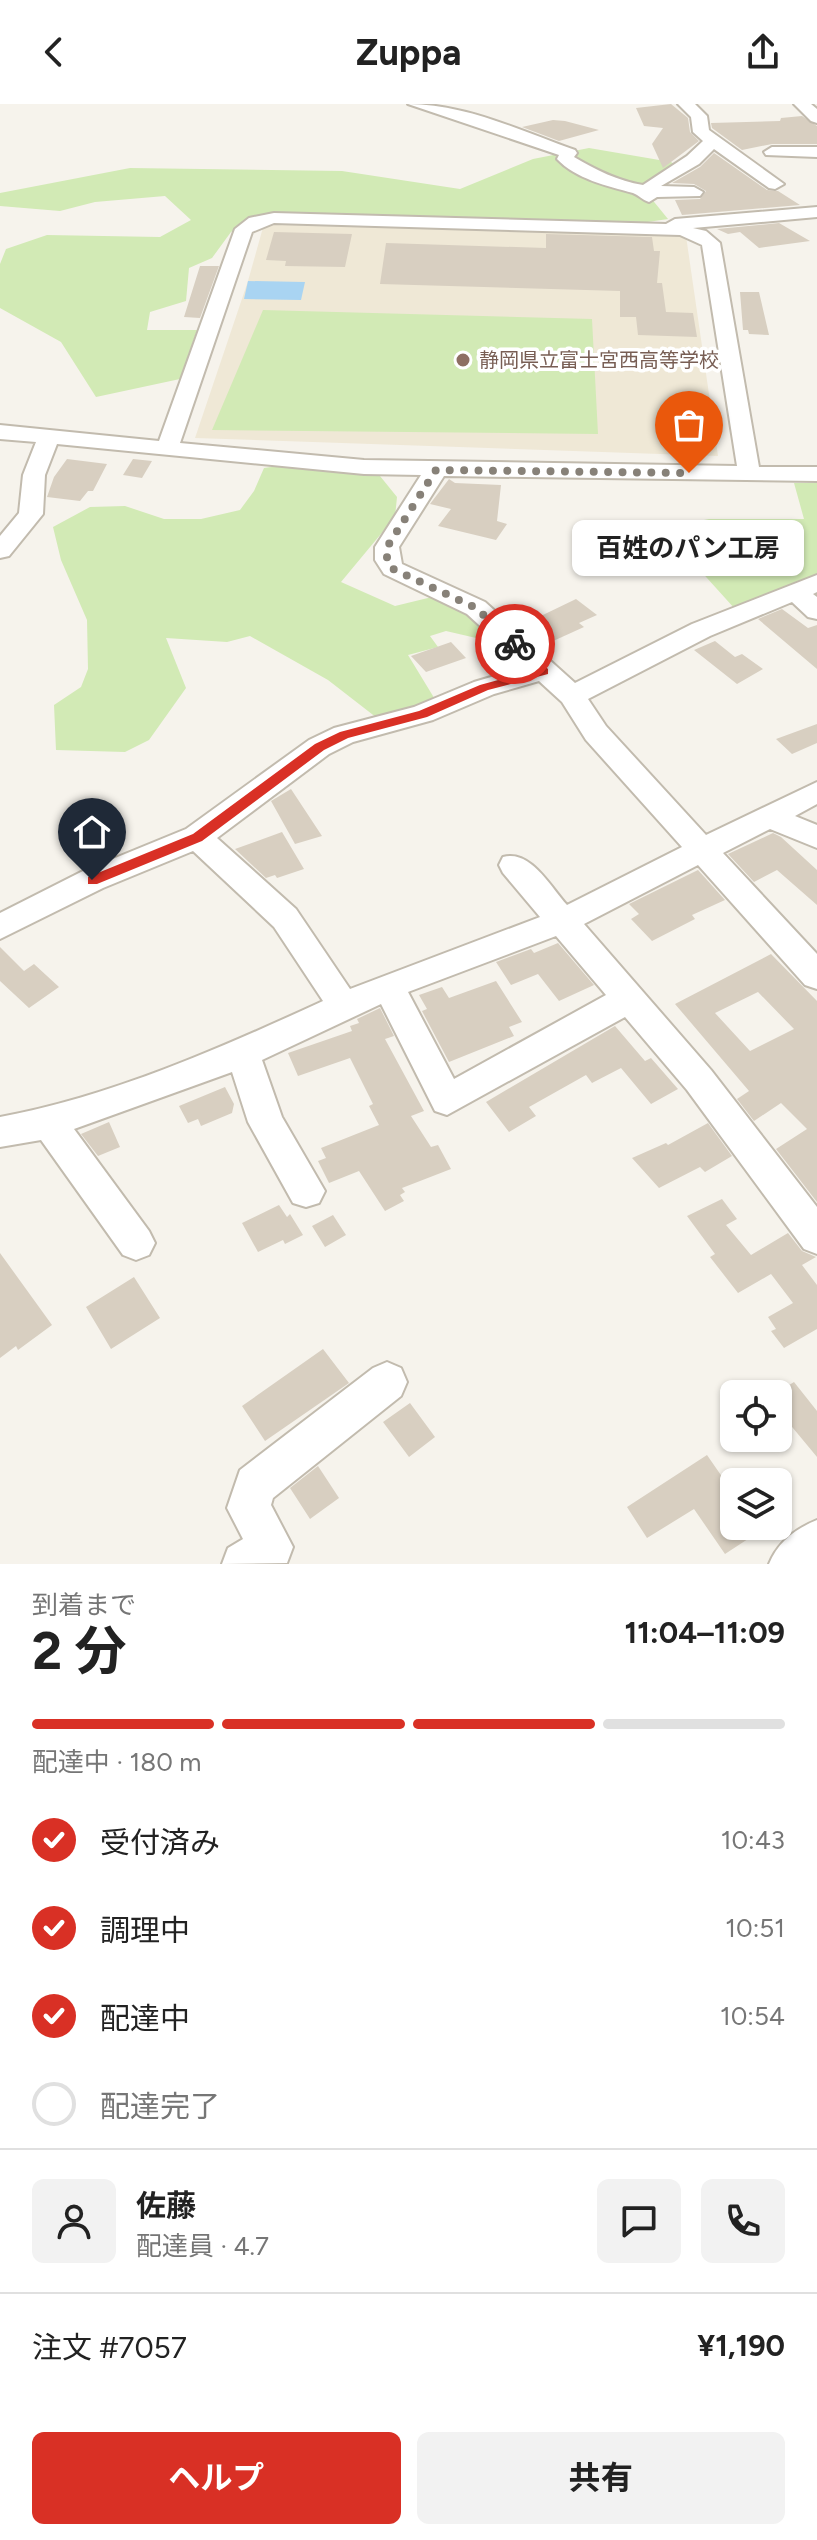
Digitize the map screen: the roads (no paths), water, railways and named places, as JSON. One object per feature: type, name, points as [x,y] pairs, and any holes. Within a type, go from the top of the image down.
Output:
[{"type":"street","points":[[416,104],[458,114],[569,153],[565,159],[596,177],[645,193],[694,192]]},
{"type":"street","points":[[686,104],[699,116],[701,132],[711,142],[775,184]]},
{"type":"street","points":[[808,104],[817,118]]},
{"type":"street","points":[[645,193],[677,166],[692,161],[711,142]]},
{"type":"street","points":[[772,152],[817,152]]},
{"type":"street","points":[[645,193],[663,211],[688,223],[732,237]]},
{"type":"street","points":[[636,229],[641,223],[688,223],[817,212]]},
{"type":"street","points":[[167,448],[244,229],[255,222],[274,218],[680,230],[700,235],[711,243],[749,473]]},
{"type":"street","points":[[0,432],[436,470],[817,474]]},
{"type":"street","points":[[0,551],[31,514],[34,475],[49,436]]},
{"type":"street","points":[[436,470],[387,547],[387,560],[393,569],[476,608],[572,696],[596,733],[817,976]]},
{"type":"street","points":[[572,696],[701,630],[806,587],[817,611]]},
{"type":"street","points":[[0,927],[92,880],[197,837],[319,747],[372,725],[423,714],[484,688],[543,671]]},
{"type":"street","points":[[0,1132],[49,1123],[243,1053],[388,986],[560,922],[817,792]]},
{"type":"street","points":[[770,817],[817,837]]},
{"type":"street","points":[[197,837],[285,918],[343,1005]]},
{"type":"street","points":[[514,865],[699,1080],[817,1237]]},
{"type":"street","points":[[388,986],[447,1100],[628,999]]},
{"type":"street","points":[[243,1053],[266,1122],[306,1191]]},
{"type":"street","points":[[49,1123],[136,1243]]},
{"type":"street","points":[[244,1564],[271,1547],[249,1508],[255,1485],[387,1382]]},
{"type":"street","points":[[791,1564],[817,1542]]},
{"type":"water","points":[[248,281],[305,282],[301,300],[244,299]]},
{"type":"place","name":"静岡県立富士宮西高等学校","points":[[463,360]]},
{"type":"place","name":"百姓のパン工房","points":[[689,473]]}]
